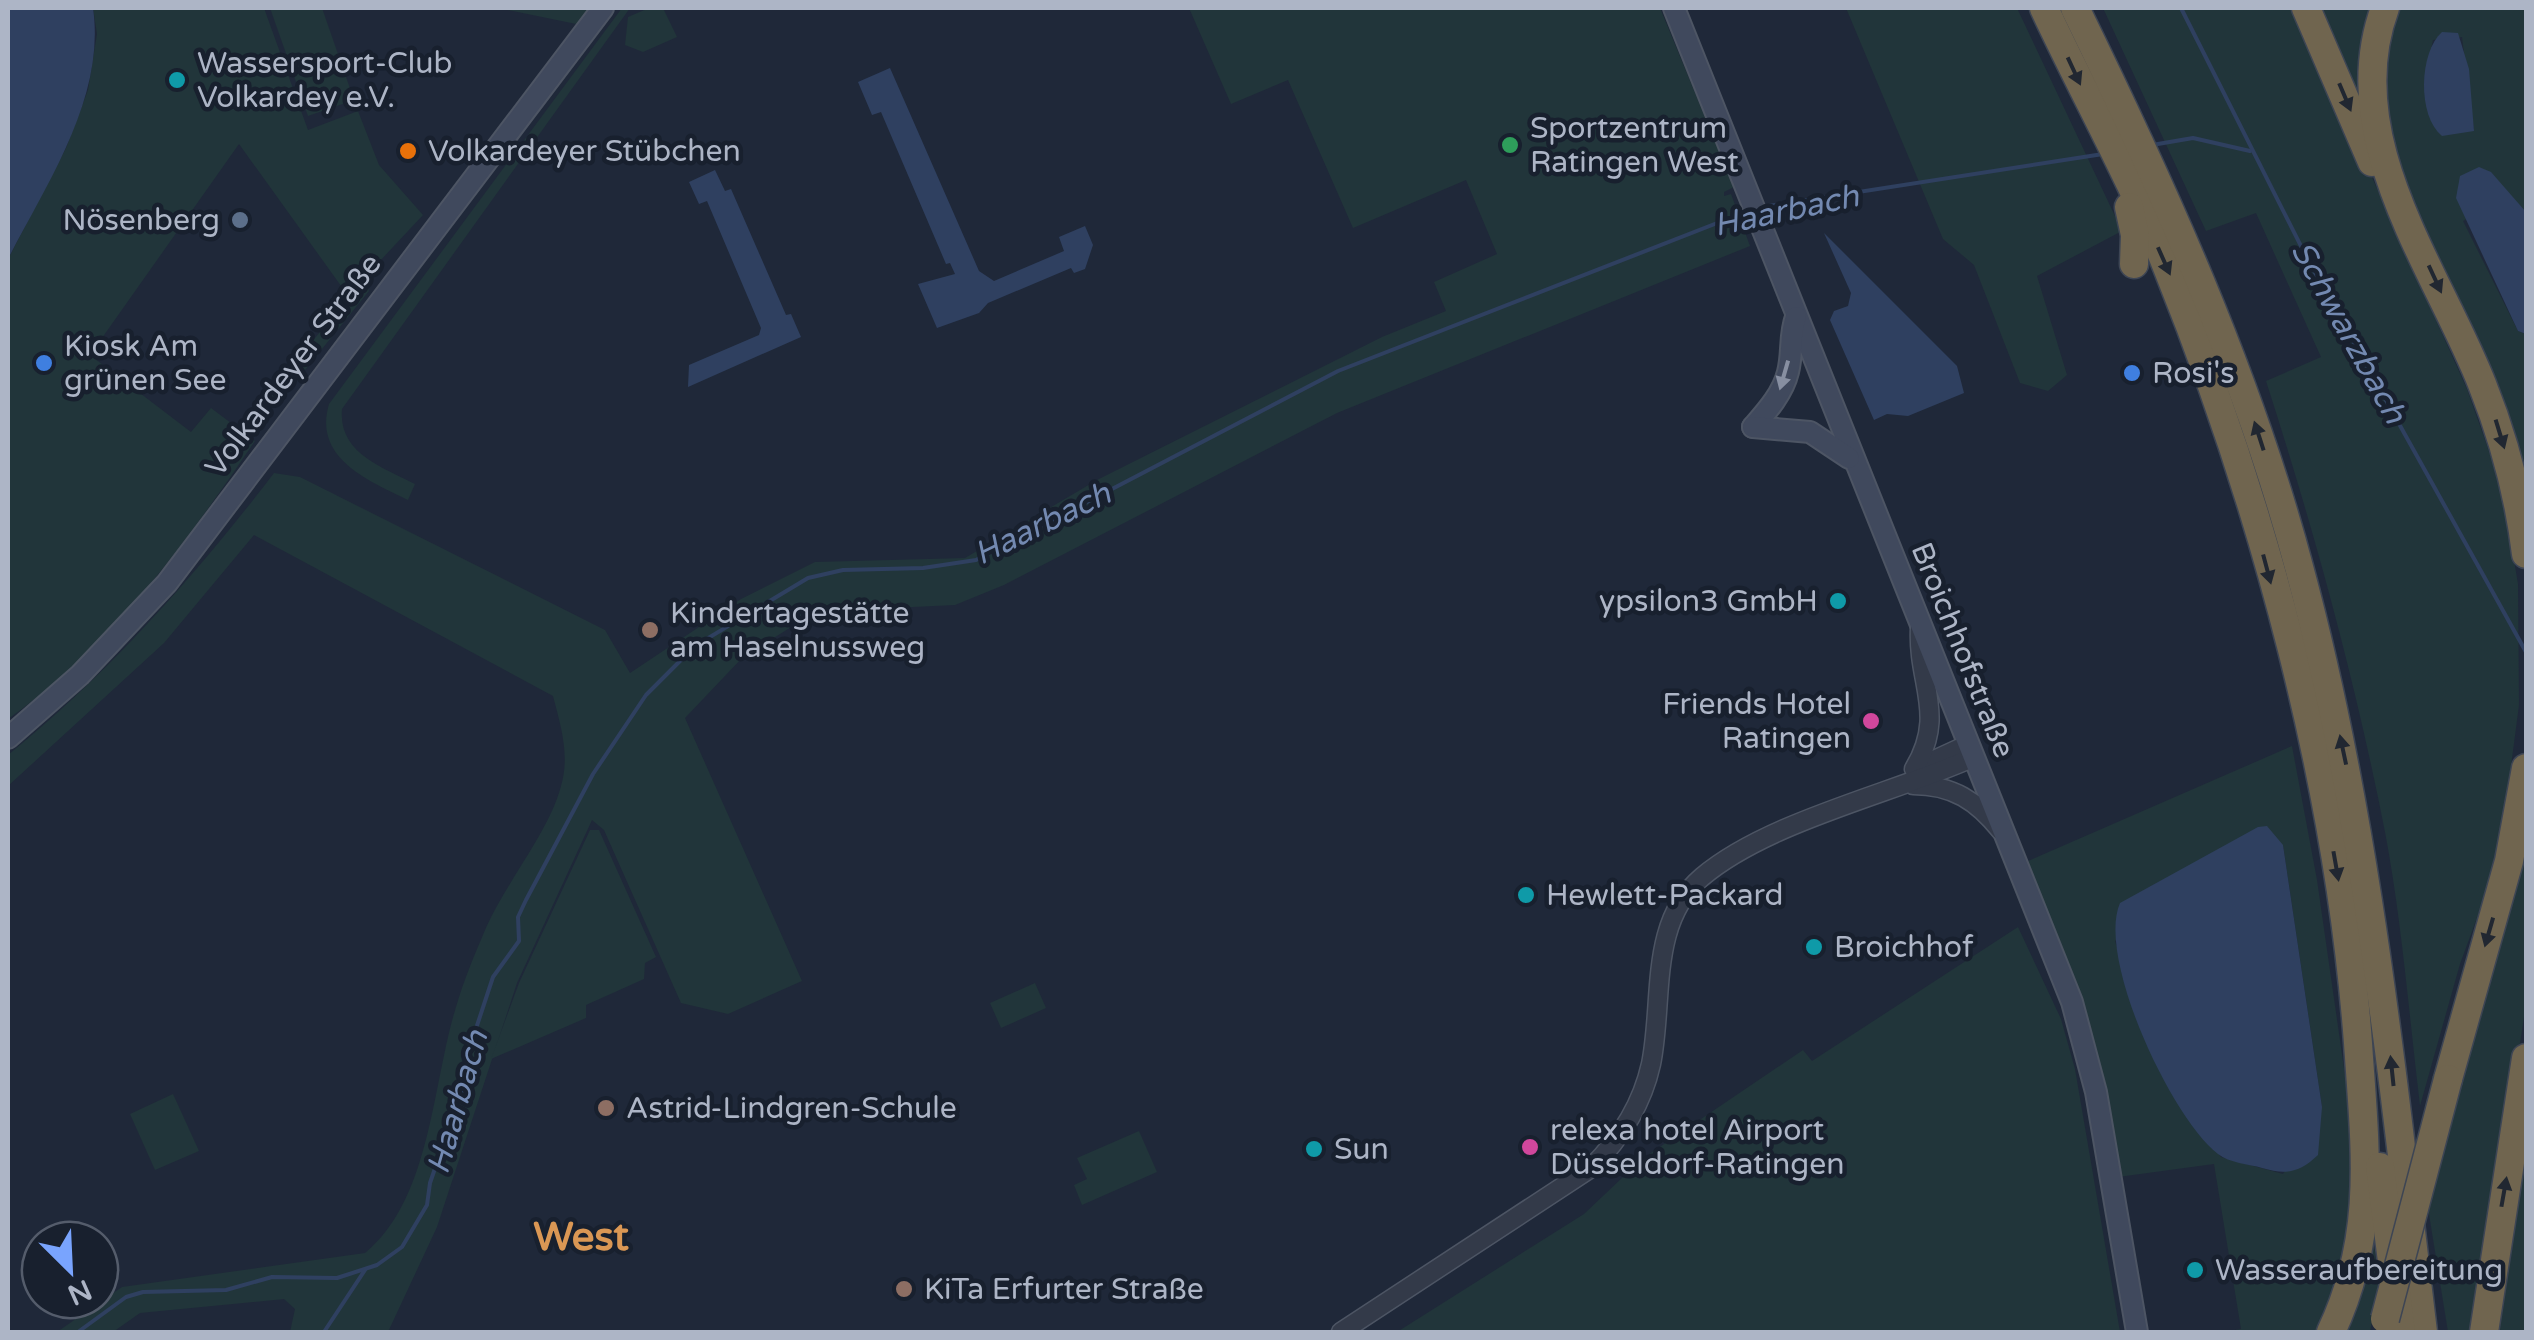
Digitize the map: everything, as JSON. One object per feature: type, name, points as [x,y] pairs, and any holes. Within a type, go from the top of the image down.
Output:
[{"type":"highway","points":[[2044,8],[2119,174],[2135,234],[2134,264]]},
{"type":"highway","points":[[2075,8],[2149,160],[2257,430],[2322,657],[2360,839],[2384,997],[2422,1332]]},
{"type":"highway","points":[[2306,8],[2380,182],[2406,216]]},
{"type":"highway","points":[[2384,8],[2373,60],[2372,92],[2380,139],[2406,216],[2496,422],[2515,485],[2526,554]]},
{"type":"highway","points":[[2119,174],[2166,262],[2246,488],[2314,750],[2346,922],[2388,1329]]},
{"type":"highway","points":[[2388,1329],[2448,1079],[2509,862],[2526,768]]},
{"type":"highway","points":[[2331,1332],[2350,1292],[2364,1236],[2365,1154],[2354,997]]},
{"type":"highway","points":[[2484,1332],[2526,1058]]},
{"type":"highway","points":[[2403,1168],[2418,1220],[2438,1332]]},
{"type":"main road","name":"Volkardeyer Straße","points":[[8,738],[80,675],[167,583],[603,8]]},
{"type":"main road","name":"Broichhofstraße","points":[[1674,8],[2072,1002],[2086,1050],[2138,1332]]},
{"type":"main road","points":[[1796,316],[1788,338],[1788,372],[1779,394],[1754,426],[1793,427],[1821,436],[1854,464]]},
{"type":"street","points":[[1911,777],[1931,732],[1926,674],[1919,653],[1920,628]]},
{"type":"street","points":[[1340,1332],[1591,1168],[1613,1146],[1634,1112],[1650,1066],[1660,963],[1673,915],[1703,876],[1748,848],[1972,750]]},
{"type":"street","points":[[1911,777],[1955,790],[1987,814],[2006,838]]},
{"type":"green space","points":[[93,8],[264,8],[308,130],[358,111],[379,165],[423,215],[364,278],[369,291],[279,402],[267,396],[349,297],[239,144],[90,355],[191,432],[211,408],[255,441],[173,555],[113,627],[45,691],[8,719],[8,259],[66,148],[88,90],[97,34]]},
{"type":"green space","points":[[270,8],[322,8],[354,100],[308,116]]},
{"type":"green space","points":[[498,8],[594,8],[581,25]]},
{"type":"green space","points":[[622,8],[630,8],[342,409],[347,437],[355,448],[415,484],[408,500],[361,475],[336,453],[326,423],[329,404]]},
{"type":"green space","points":[[649,8],[663,8],[677,37],[643,52],[625,45],[628,17]]},
{"type":"green space","points":[[1189,8],[1660,8],[1734,187],[1724,196],[1731,194],[1750,246],[1337,413],[1004,585],[955,605],[871,609],[804,619],[743,657],[685,718],[802,981],[728,1014],[681,1003],[604,830],[592,820],[517,983],[437,1227],[388,1332],[290,1332],[295,1309],[284,1299],[140,1313],[113,1332],[57,1332],[74,1320],[120,1320],[122,1287],[365,1253],[387,1230],[404,1203],[416,1172],[465,980],[491,917],[555,804],[564,775],[565,752],[553,696],[254,535],[164,643],[8,786],[8,755],[116,657],[213,549],[274,473],[300,477],[605,630],[630,673],[741,599],[815,562],[965,558],[1097,480],[1382,337],[1446,311],[1434,282],[1497,254],[1466,180],[1353,228],[1288,80],[1231,104]]},
{"type":"green space","points":[[1846,8],[2017,8],[2122,231],[2037,276],[2067,375],[2048,391],[2020,383],[1974,265],[1943,239]]},
{"type":"green space","points":[[2103,8],[2296,8],[2467,389],[2502,488],[2518,584],[2519,705],[2499,858],[2460,964],[2420,1106],[2396,900],[2373,775],[2332,605],[2266,381],[2321,357],[2256,213],[2206,231]]},
{"type":"green space","points":[[2311,8],[2371,8],[2361,66],[2366,131]]},
{"type":"green space","points":[[2394,8],[2526,8],[2526,212],[2509,195],[2463,221],[2518,331],[2526,334],[2526,498],[2394,163],[2381,81]],"holes":[[[2462,37],[2474,130],[2426,71],[2433,40]]]},
{"type":"green space","points":[[2292,746],[2317,880],[2356,1152],[2356,1213],[2323,1332],[2225,1332],[2241,1329],[2214,1164],[2118,1177],[2084,1013],[2028,861]],"holes":[[[2283,845],[2322,1107],[2283,1174],[2221,1157],[2144,1038],[2115,941]]]},
{"type":"green space","points":[[2526,819],[2526,1004],[2476,1332],[2448,1332],[2428,1208]]},
{"type":"green space","points":[[590,830],[599,830],[656,957],[645,963],[644,979],[586,1005],[586,1018],[491,1059],[519,983]]},
{"type":"green space","points":[[2018,927],[2061,1019],[2075,1069],[2120,1332],[1397,1332],[1584,1214],[1642,1159],[1803,1050],[1812,1061]]},
{"type":"green space","points":[[1035,983],[1046,1008],[1001,1028],[990,1003]]},
{"type":"green space","points":[[173,1094],[199,1151],[155,1170],[130,1114]]},
{"type":"green space","points":[[2526,1126],[2526,1332],[2496,1332]]},
{"type":"green space","points":[[1139,1131],[1157,1172],[1082,1205],[1074,1185],[1087,1179],[1077,1158]]},
{"type":"green space","points":[[2370,1217],[2379,1281],[2370,1332],[2336,1332]]},
{"type":"water","points":[[8,8],[93,8],[95,41],[91,74],[70,138],[8,259]]},
{"type":"water","points":[[2442,32],[2458,33],[2469,69],[2474,131],[2442,136],[2428,114],[2425,68],[2434,41]]},
{"type":"water","points":[[890,68],[979,271],[994,281],[1064,251],[1059,237],[1085,226],[1093,245],[1085,269],[1074,273],[1071,268],[988,303],[979,313],[937,328],[918,284],[955,274],[950,263],[946,264],[881,112],[872,115],[858,82]]},
{"type":"water","points":[[2479,167],[2491,172],[2526,212],[2526,334],[2518,331],[2456,198],[2460,176]]},
{"type":"water","points":[[715,170],[725,191],[731,189],[786,315],[791,314],[801,337],[688,387],[689,365],[759,335],[761,328],[707,201],[699,204],[689,182]]},
{"type":"water","points":[[1824,233],[1957,366],[1964,393],[1908,416],[1887,414],[1874,420],[1830,320],[1834,311],[1848,306],[1851,293]]},
{"type":"water","points":[[2267,826],[2283,845],[2322,1107],[2318,1155],[2305,1166],[2285,1172],[2239,1163],[2218,1154],[2180,1108],[2160,1074],[2128,997],[2115,928],[2120,903],[2258,827]]},
{"type":"waterway","name":"Schwarzbach","points":[[2181,8],[2309,262],[2526,652]]},
{"type":"waterway","name":"Haarbach","points":[[2152,145],[2193,138],[2250,151]]},
{"type":"waterway","name":"Haarbach","points":[[1762,207],[2103,154]]},
{"type":"waterway","name":"Haarbach","points":[[78,1332],[126,1297],[143,1292],[226,1290],[272,1277],[337,1278],[377,1265],[402,1247],[427,1205],[430,1183],[463,1087],[464,1065],[493,977],[519,941],[518,917],[526,900],[593,774],[646,695],[695,646],[808,578],[843,570],[923,568],[976,560],[1338,371],[1748,211]]},
{"type":"waterway","points":[[324,1332],[365,1270]]},
{"type":"place","name":"Wassersport-Club Volkardey e.V.","points":[[177,80]]},
{"type":"place","name":"Sportzentrum Ratingen West","points":[[1510,145]]},
{"type":"place","name":"Volkardeyer Stübchen","points":[[408,151]]},
{"type":"place","name":"Nösenberg","points":[[240,220]]},
{"type":"place","name":"Kiosk Am grünen See","points":[[44,363]]},
{"type":"place","name":"Rosi's","points":[[2132,373]]},
{"type":"place","name":"ypsilon3 GmbH","points":[[1838,601]]},
{"type":"place","name":"Kindertagestätte am Haselnussweg","points":[[650,630]]},
{"type":"place","name":"Friends Hotel Ratingen","points":[[1871,721]]},
{"type":"place","name":"Hewlett-Packard","points":[[1526,895]]},
{"type":"place","name":"Broichhof","points":[[1814,947]]},
{"type":"place","name":"Astrid-Lindgren-Schule","points":[[606,1108]]},
{"type":"place","name":"relexa hotel Airport Düsseldorf-Ratingen","points":[[1530,1147]]},
{"type":"place","name":"Sun","points":[[1314,1149]]},
{"type":"place","name":"Wasseraufbereitung","points":[[2195,1270]]},
{"type":"place","name":"KiTa Erfurter Straße","points":[[904,1289]]},
{"type":"district","name":"West","points":[[581,1236]]}]
